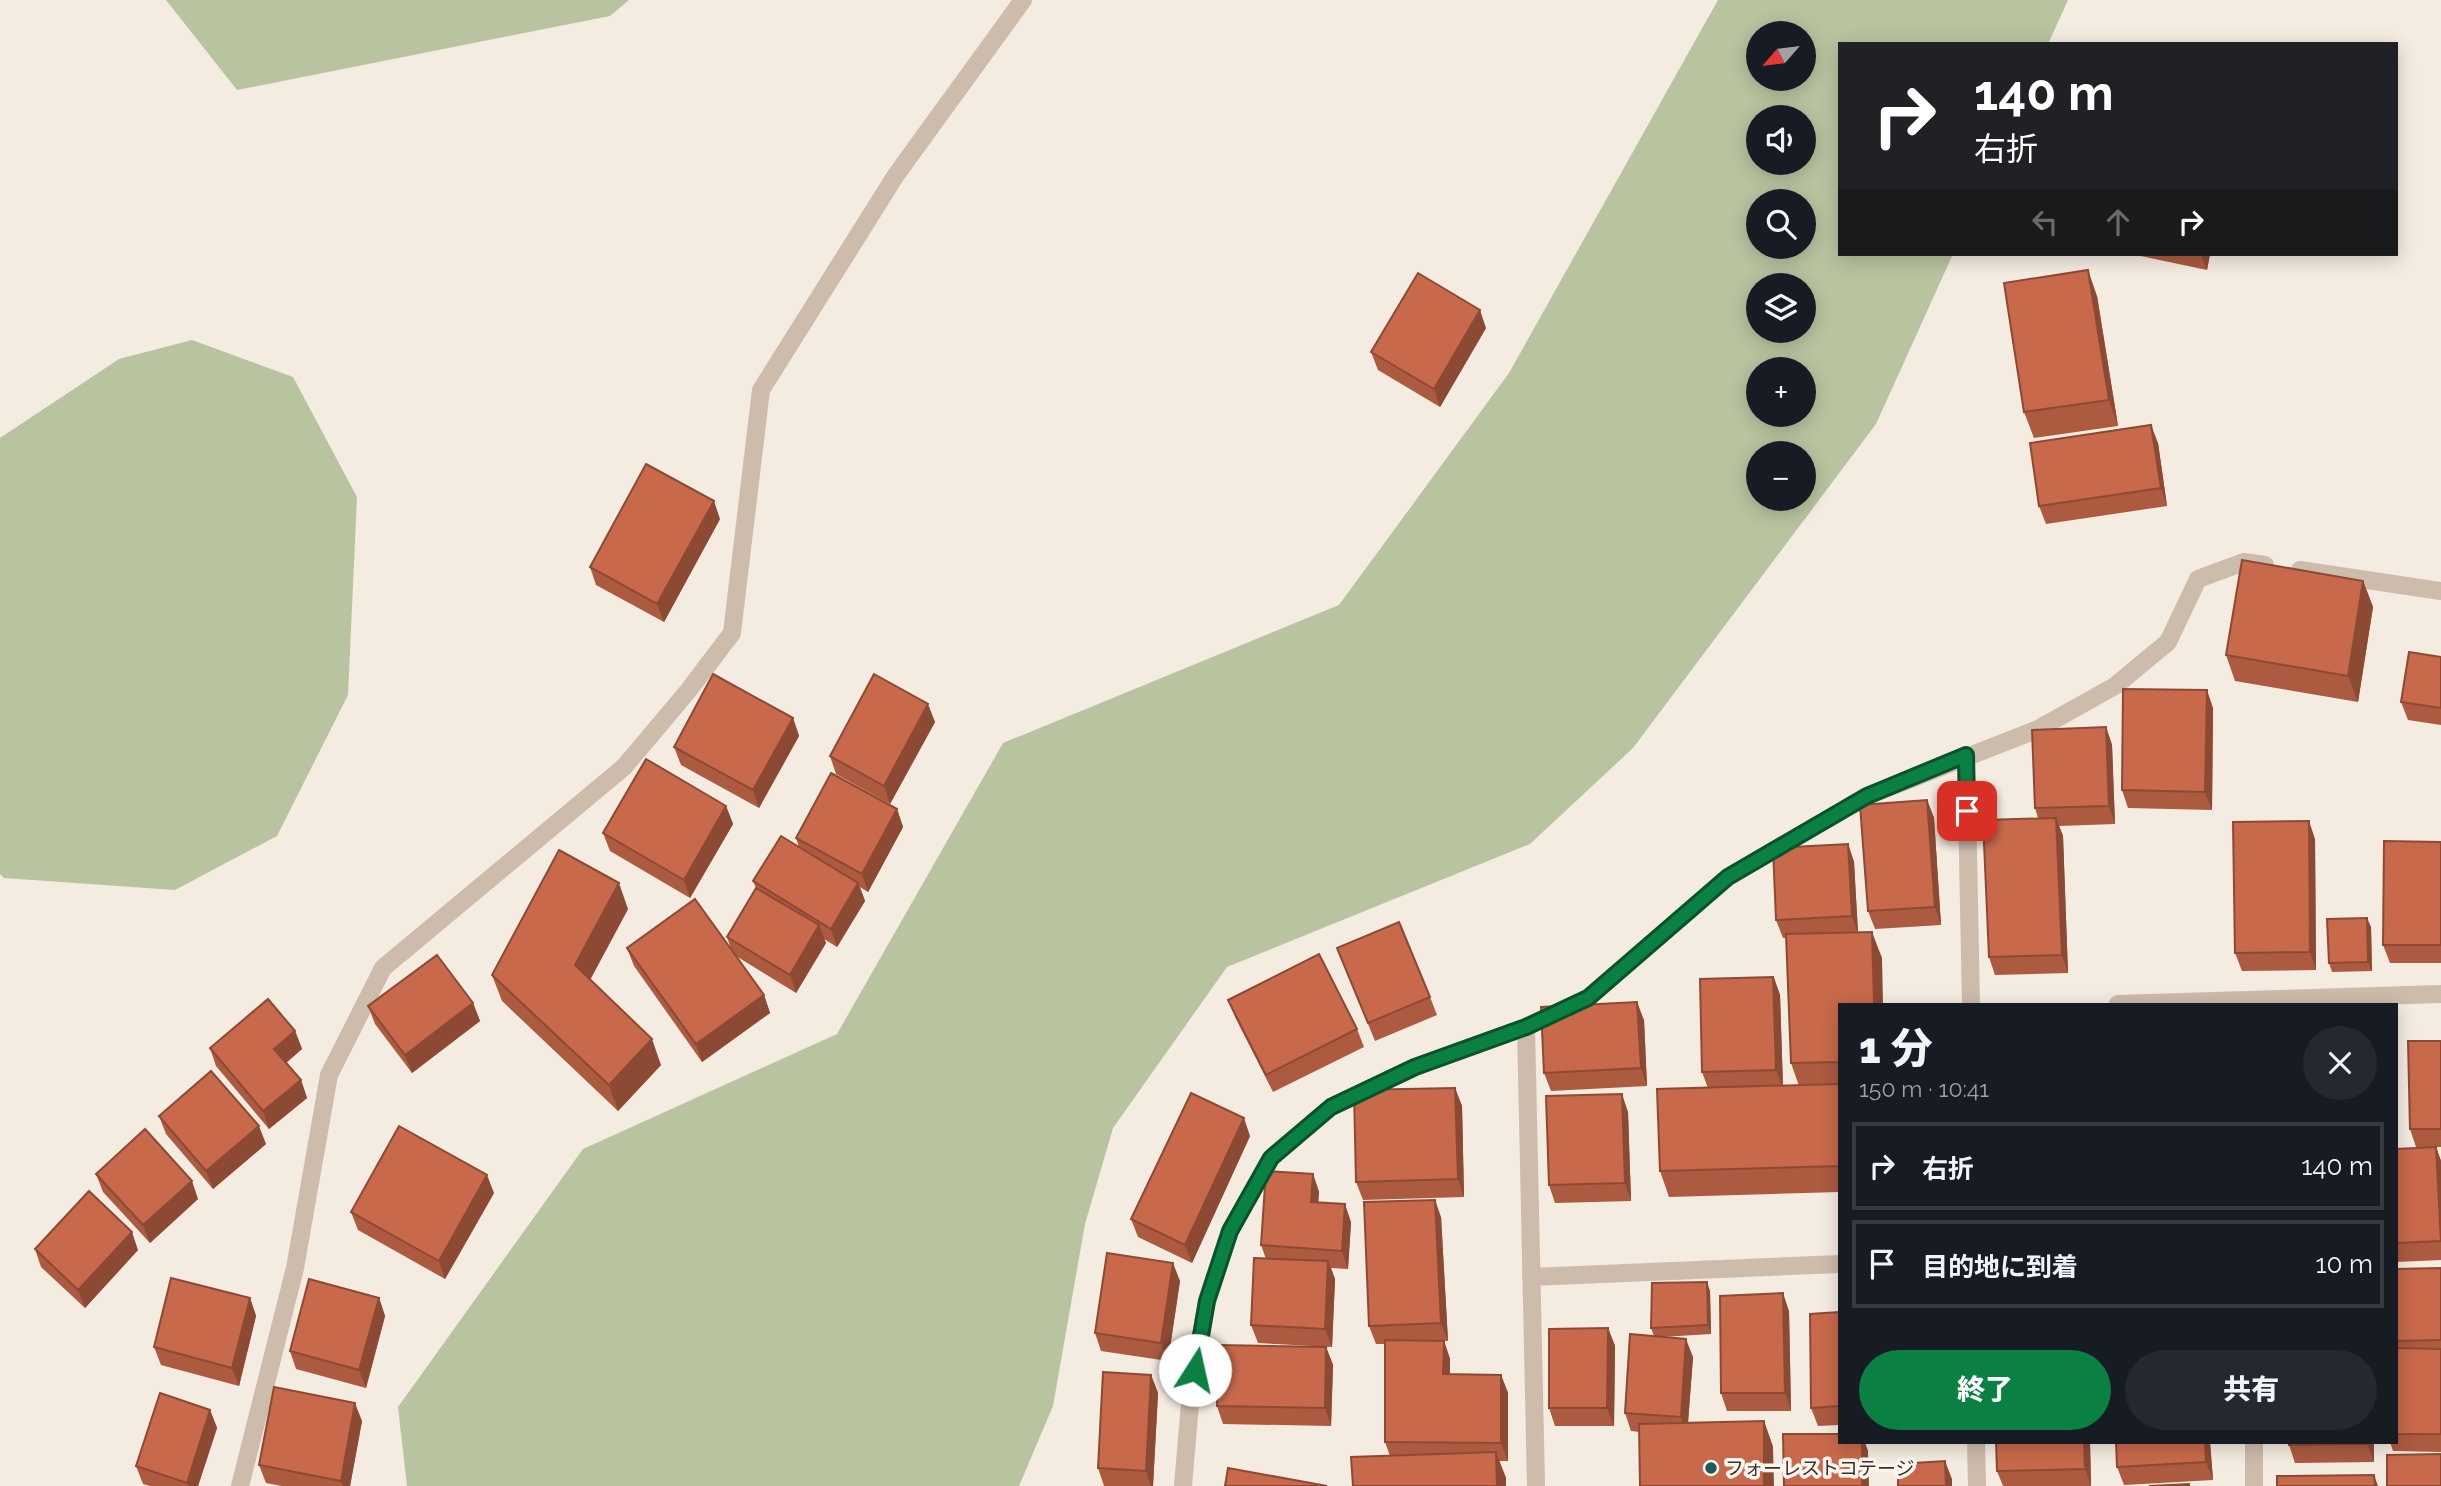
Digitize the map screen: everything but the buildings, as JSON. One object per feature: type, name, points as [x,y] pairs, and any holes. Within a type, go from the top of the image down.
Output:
[{"type":"lane","points":[[240,1486],[295,1268],[329,1075],[383,968],[624,767],[688,691],[732,633],[761,390],[896,175],[1023,0]]},
{"type":"lane","points":[[1183,1486],[1191,1392],[1207,1301],[1230,1231],[1271,1158],[1331,1107],[1415,1067],[1526,1027],[1588,998],[1728,877],[1867,796],[1966,755],[2036,730],[2115,686],[2168,642],[2198,579],[2244,562],[2441,591]]},
{"type":"lane","points":[[1966,755],[1970,1003]]},
{"type":"lane","points":[[2182,1003],[2441,994]]},
{"type":"lane","points":[[1526,1027],[1536,1486]]},
{"type":"lane","points":[[1531,1277],[1838,1264]]},
{"type":"lane","points":[[1976,1444],[1977,1486]]},
{"type":"lane","points":[[2253,1444],[2254,1486]]},
{"type":"green space","points":[[166,0],[629,0],[610,16],[237,90]]},
{"type":"green space","points":[[1718,0],[2068,0],[2049,42],[1838,42],[1838,256],[1952,256],[1876,424],[1816,504],[1816,441],[1746,441],[1746,511],[1811,511],[1633,748],[1530,844],[1227,967],[1113,1128],[1085,1224],[1053,1406],[1019,1486],[407,1486],[398,1407],[583,1149],[837,1034],[1003,743],[1339,605],[1509,373]]},
{"type":"green space","points":[[192,340],[293,377],[357,497],[348,695],[277,836],[175,890],[4,878],[0,874],[0,438],[119,359]]},
{"type":"place","name":"フォーレストコテージ","points":[[1711,1468]]},
{"type":"route","points":[[1195,1370],[1207,1301],[1230,1231],[1271,1158],[1331,1107],[1415,1067],[1526,1027],[1588,998],[1728,877],[1867,796],[1966,755],[1967,811]]}]
